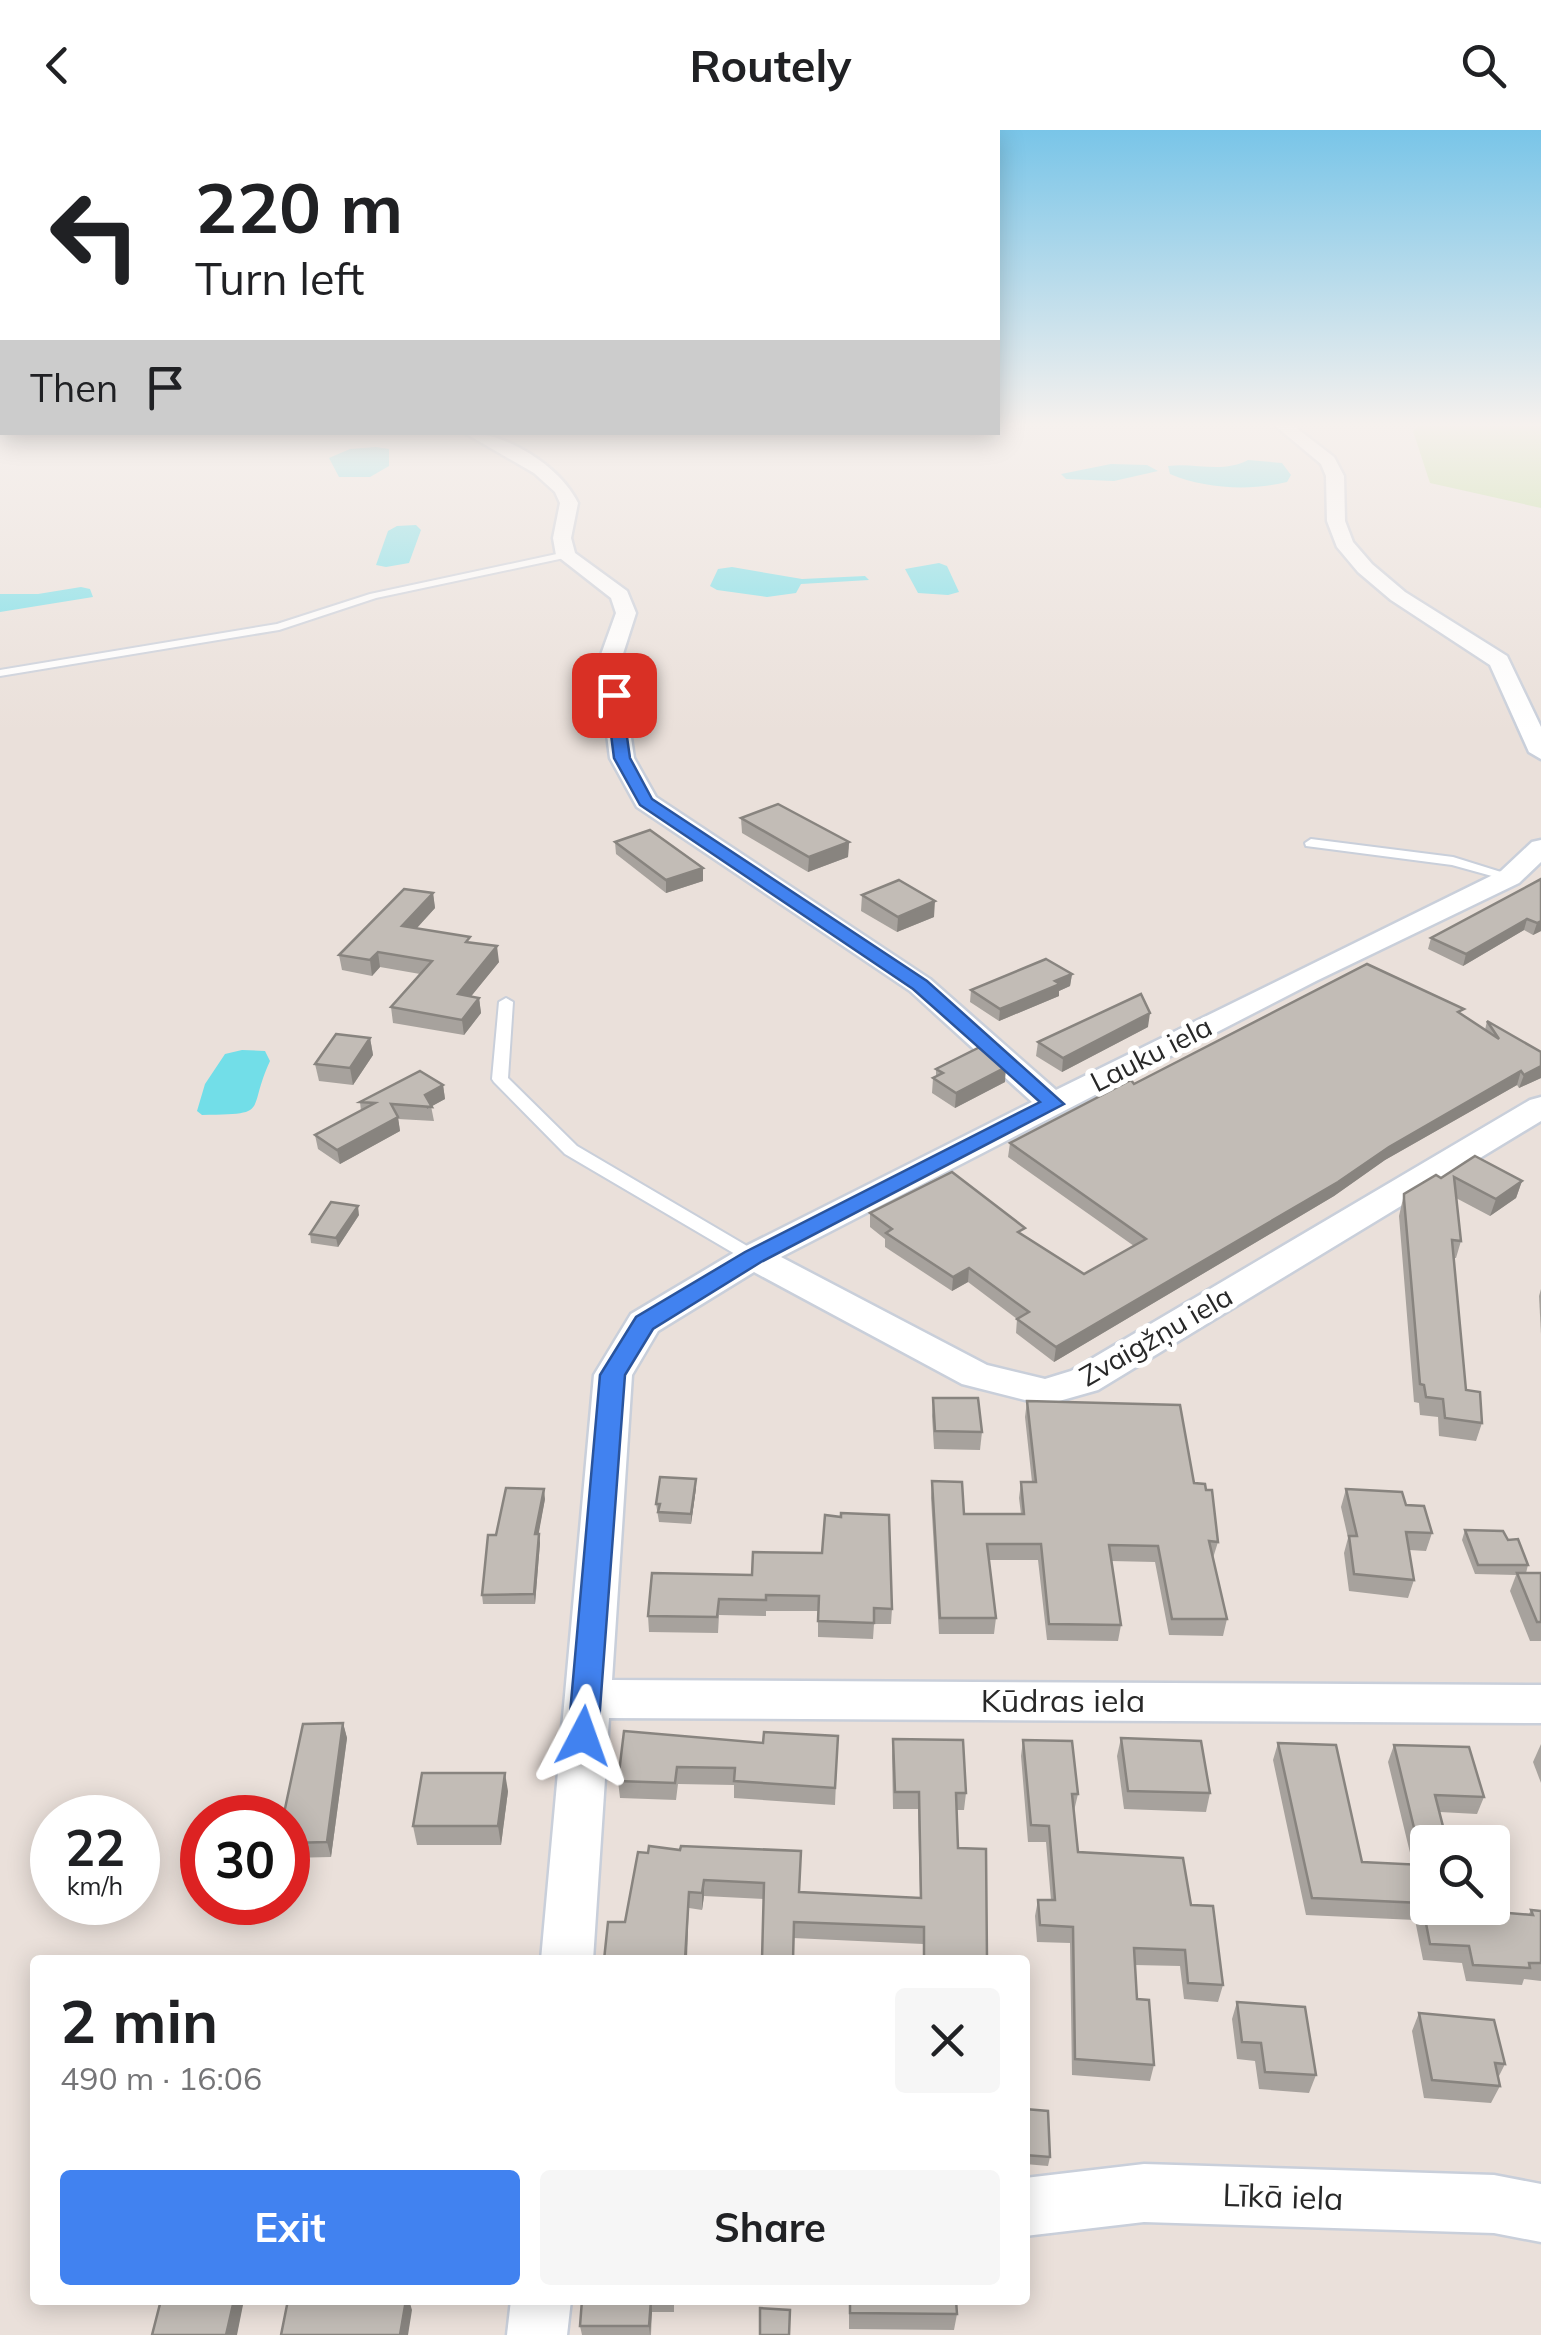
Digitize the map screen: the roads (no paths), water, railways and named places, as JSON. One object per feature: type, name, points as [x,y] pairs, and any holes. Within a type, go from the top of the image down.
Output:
[{"type":"street","points":[[564,526],[562,538],[566,555],[620,594],[626,613],[609,663],[622,758],[646,802],[920,985],[1054,1104]]},
{"type":"street","points":[[1338,526],[1344,543],[1365,568],[1398,596],[1499,661],[1541,752]]},
{"type":"street","name":"Lauku iela","points":[[567,1955],[613,1375],[644,1323],[753,1257],[1306,975],[1510,877],[1541,848]]},
{"type":"street","name":"Zvaigžņu iela","points":[[753,1257],[976,1375],[1045,1392],[1084,1382],[1541,1107]]},
{"type":"street","name":"Kūdras iela","points":[[585,1699],[1541,1704]]},
{"type":"street","name":"Līkā iela","points":[[1030,2206],[1144,2193],[1494,2204],[1541,2213]]},
{"type":"street","points":[[537,2335],[540,2305]]},
{"type":"lane","points":[[0,673],[279,628],[374,596],[566,555]]},
{"type":"lane","points":[[1311,842],[1453,861],[1510,877]]},
{"type":"lane","points":[[506,1002],[500,1079],[571,1150],[753,1257]]},
{"type":"water","points":[[397,526],[417,526],[421,530],[409,563],[376,565],[388,531]]},
{"type":"water","points":[[939,563],[947,566],[959,592],[918,593],[905,569]]},
{"type":"water","points":[[732,567],[802,579],[865,576],[869,580],[801,584],[796,593],[767,597],[710,586],[718,569]]},
{"type":"water","points":[[90,589],[93,597],[0,612],[0,594],[38,594]]},
{"type":"water","points":[[265,1051],[270,1061],[253,1107],[239,1113],[202,1115],[197,1111],[205,1084],[225,1054]]}]
